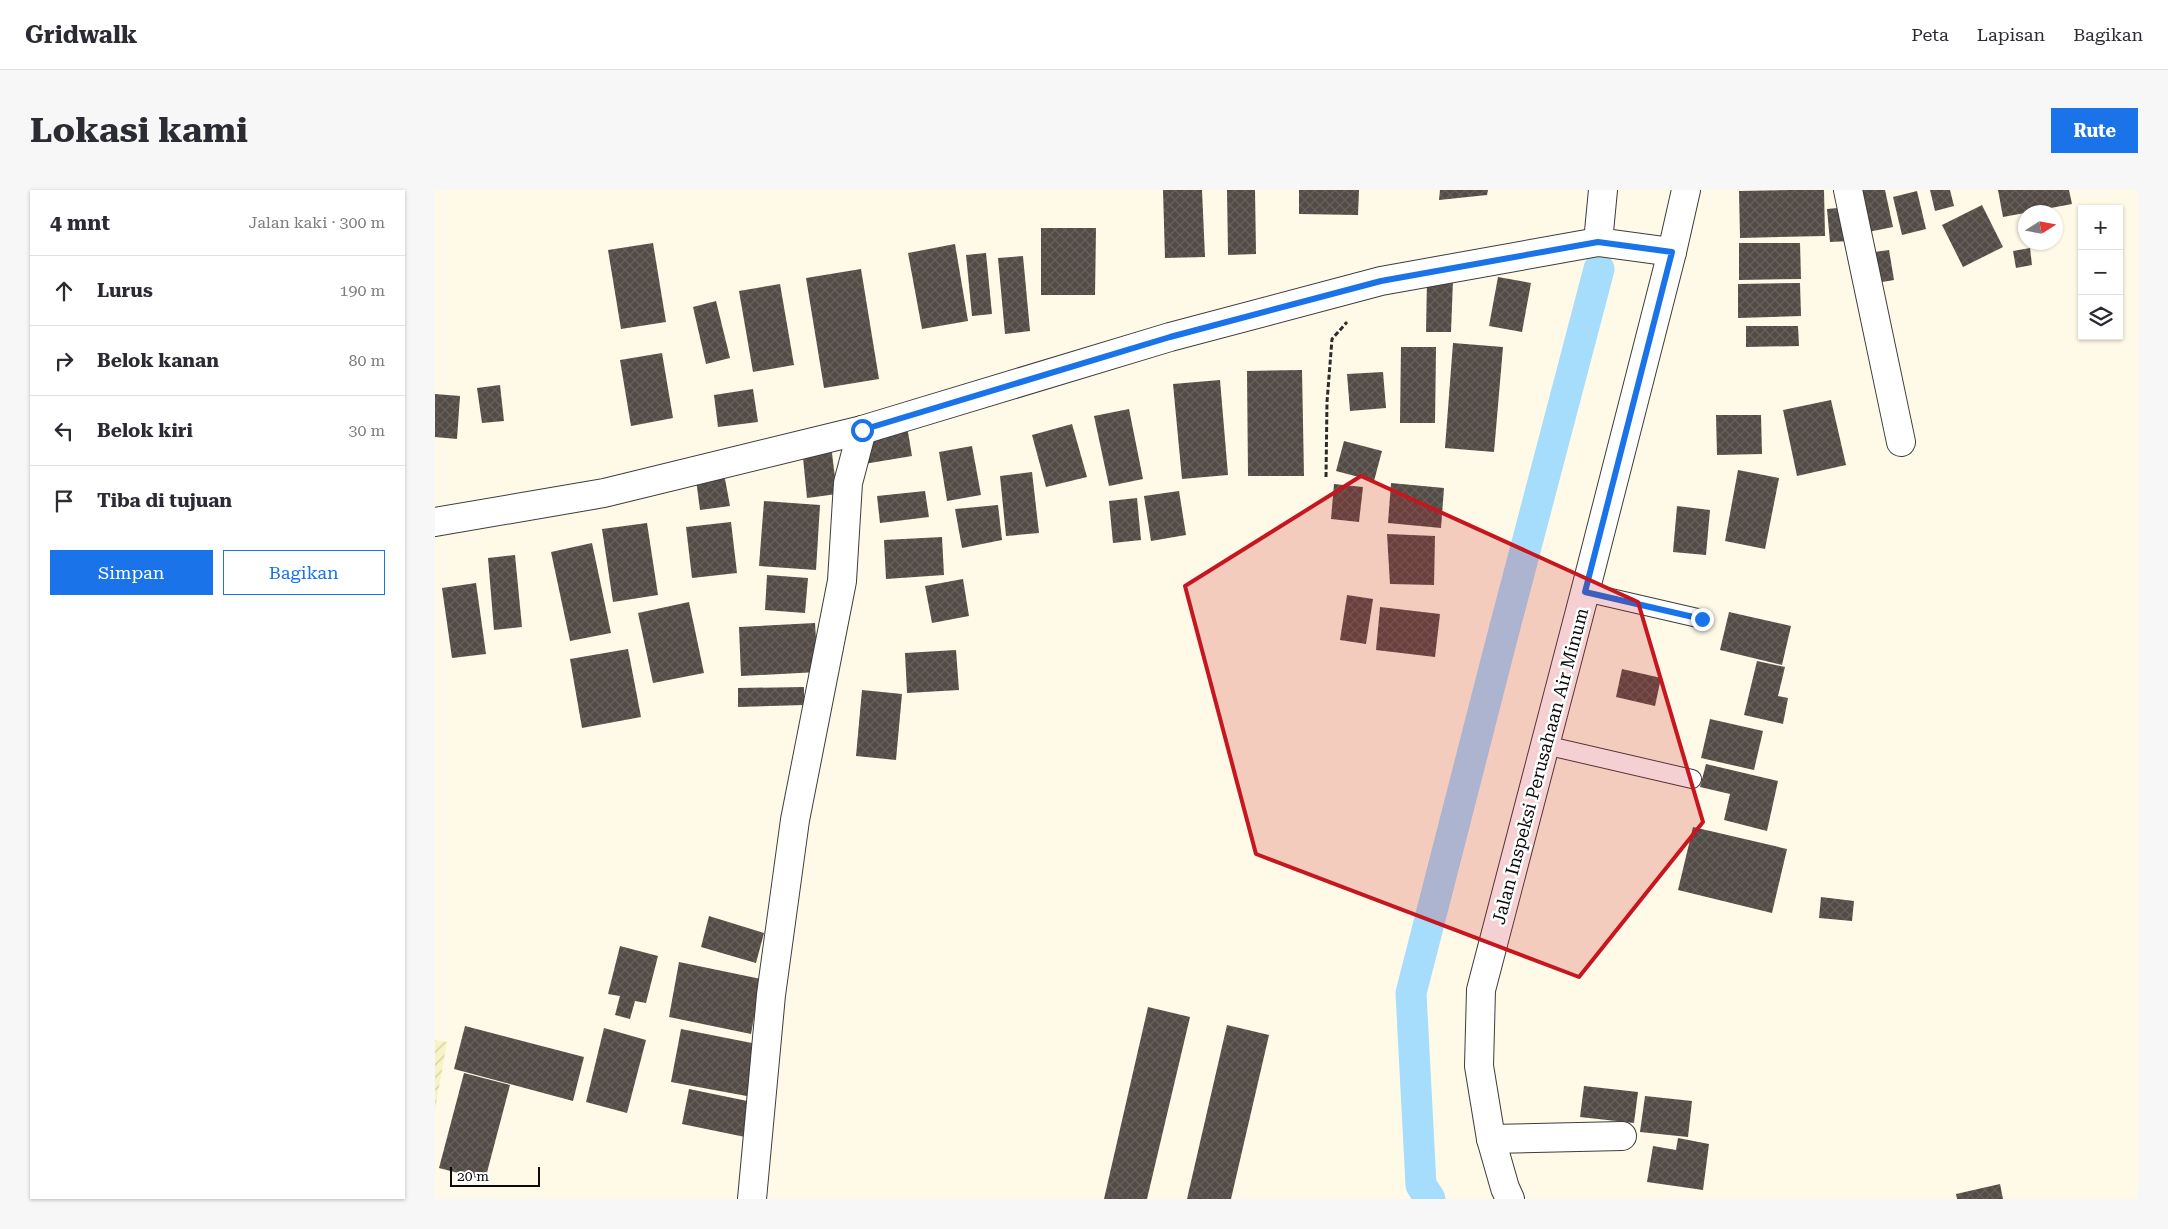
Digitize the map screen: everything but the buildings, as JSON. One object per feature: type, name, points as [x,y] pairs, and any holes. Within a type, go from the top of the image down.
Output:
[{"type":"street","points":[[1598,242],[1603,190]]},
{"type":"street","points":[[1848,190],[1901,442]]},
{"type":"street","name":"Jalan Inspeksi Perusahaan Air Minum","points":[[1511,1199],[1505,1188],[1491,1139],[1479,1066],[1481,990],[1672,252],[1693,191]]},
{"type":"street","points":[[435,522],[604,494],[862,430],[1170,337],[1381,281],[1598,242],[1672,252]]},
{"type":"street","points":[[752,1199],[771,995],[795,820],[842,581],[848,483],[862,430]]},
{"type":"street","points":[[1491,1139],[1622,1136]]},
{"type":"lane","points":[[1585,592],[1702,619]]},
{"type":"lane","points":[[1545,745],[1692,779]]},
{"type":"path","points":[[1326,477],[1327,402],[1332,339],[1350,317]]},
{"type":"highlighted area","points":[[1361,476],[1638,602],[1703,822],[1579,977],[1256,854],[1185,586]]},
{"type":"shaded area","points":[[435,1040],[447,1042],[435,1110]]},
{"type":"waterway","points":[[1430,1199],[1421,1185],[1411,993],[1599,269]]},
{"type":"route","points":[[862,430],[1170,337],[1381,281],[1598,242],[1672,252],[1585,592],[1702,619]]}]
